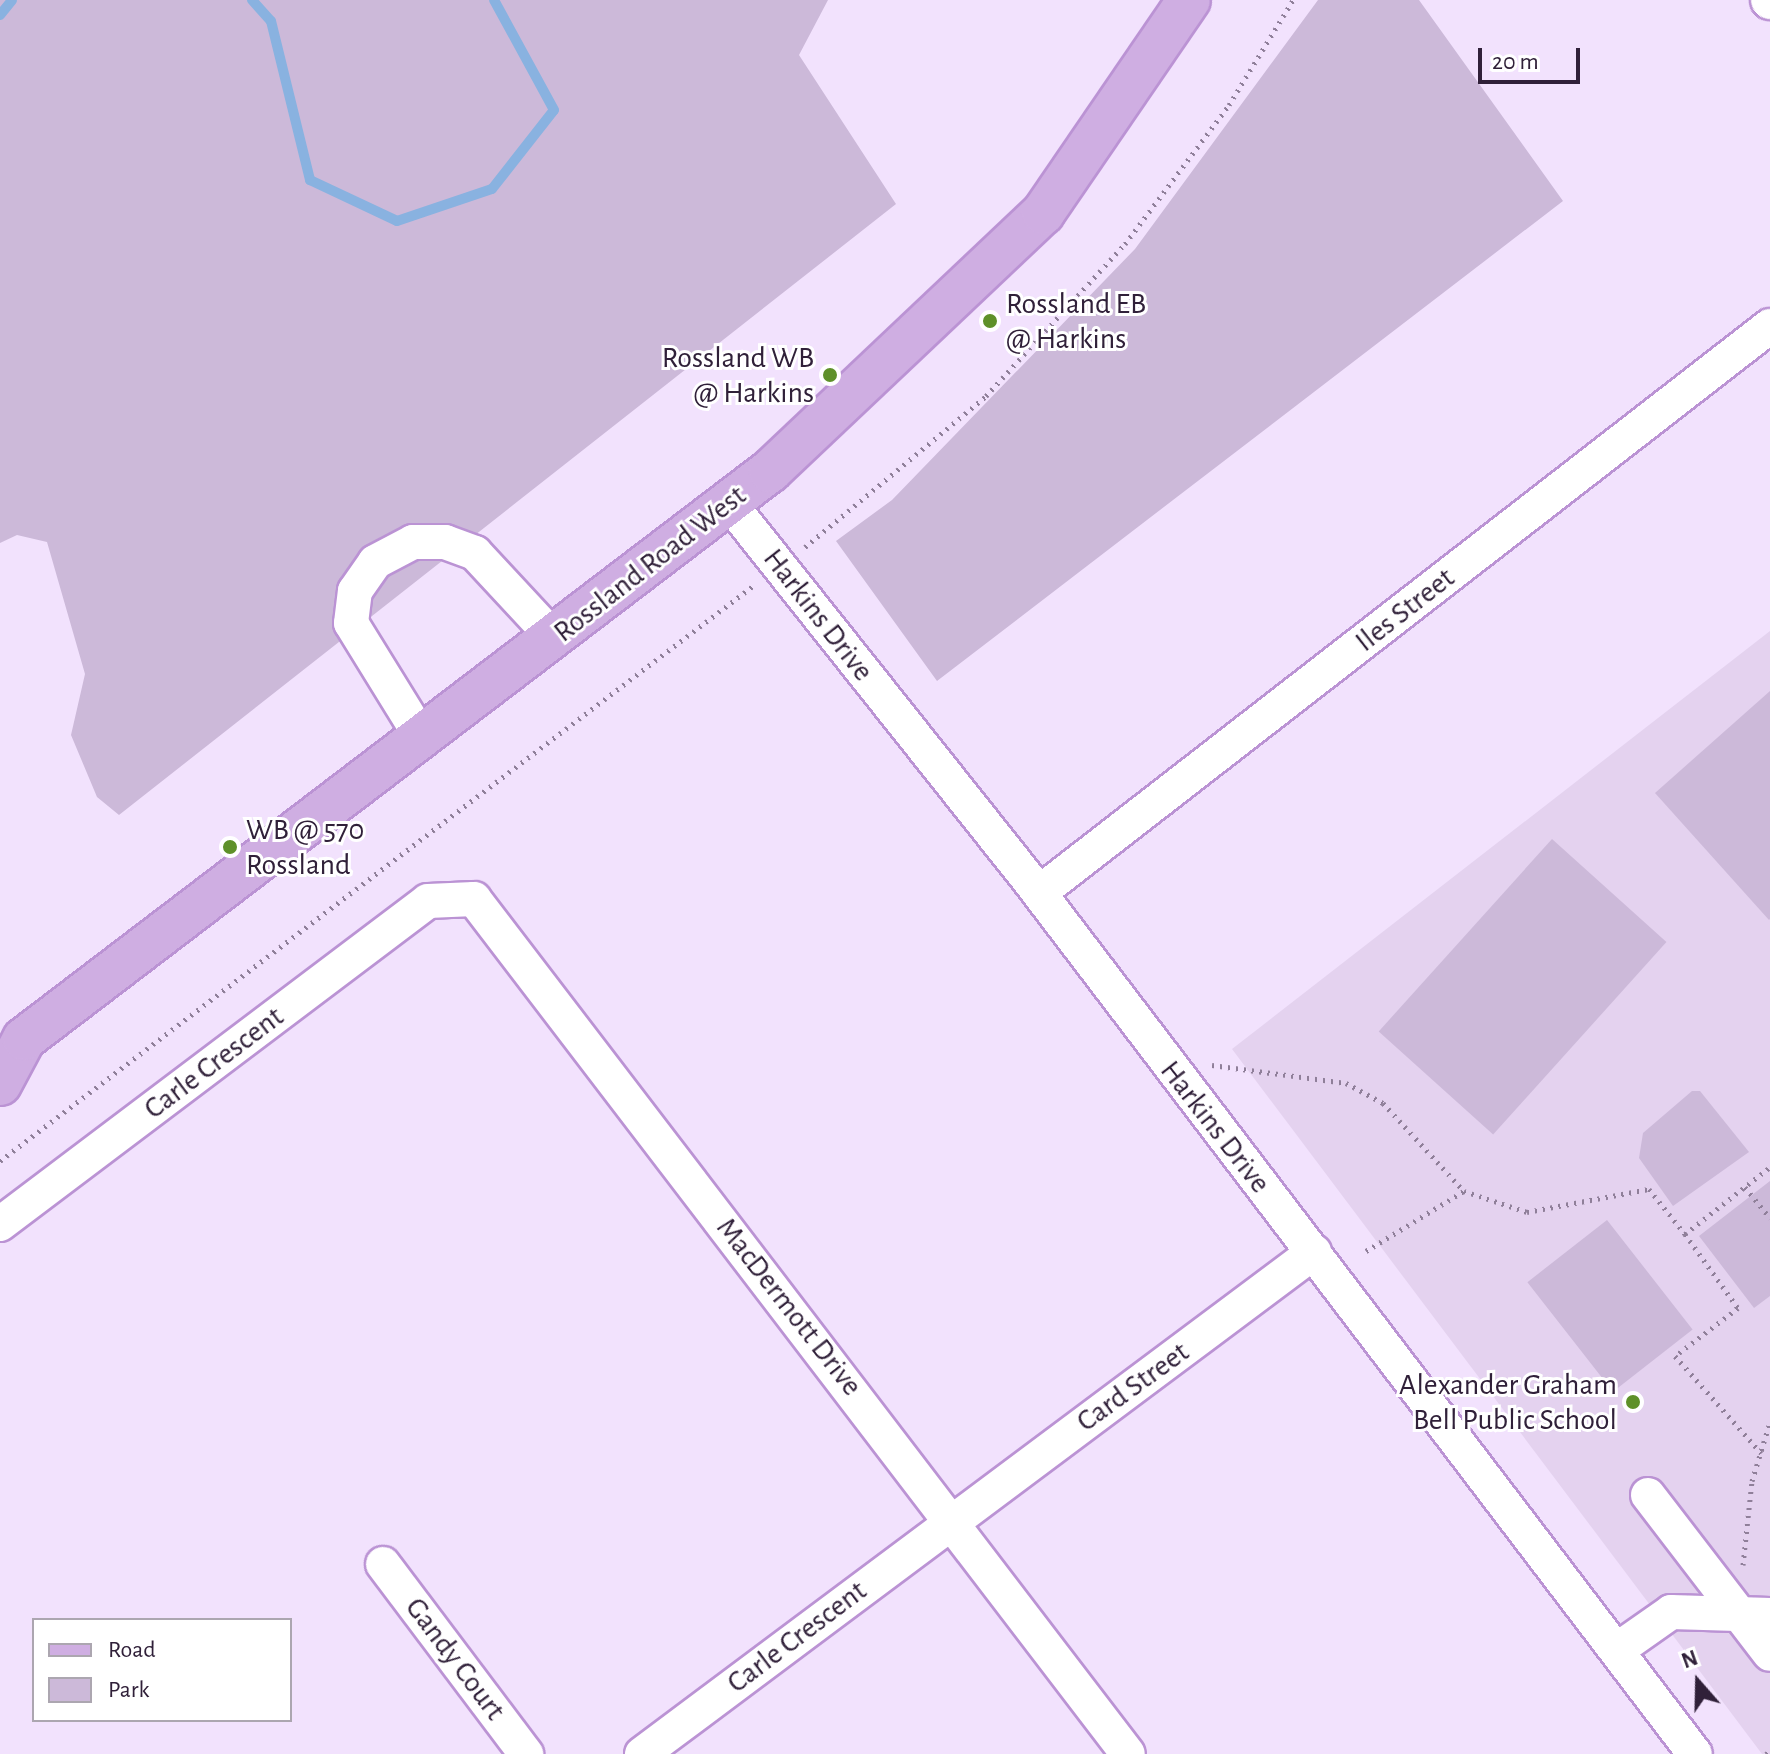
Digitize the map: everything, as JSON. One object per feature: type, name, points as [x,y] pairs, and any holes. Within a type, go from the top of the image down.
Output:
[{"type":"main road","name":"Rossland Road West","points":[[0,1084],[12,1041],[422,738],[730,504],[1000,259],[1043,213],[1189,0]]},
{"type":"street","name":"Iles Street","points":[[1039,893],[1770,326]]},
{"type":"street","name":"Harkins Drive","points":[[730,504],[1039,893],[1167,1067],[1314,1252],[1695,1754]]},
{"type":"street","points":[[422,738],[351,623],[355,591],[375,562],[413,542],[445,542],[475,553],[554,638]]},
{"type":"street","name":"MacDermott Drive","points":[[428,901],[474,899],[1128,1754]]},
{"type":"street","name":"Carle Crescent","points":[[0,1224],[428,901]]},
{"type":"street","name":"Card Street","points":[[951,1521],[1314,1252]]},
{"type":"street","points":[[1648,1495],[1755,1615],[1770,1654]]},
{"type":"street","name":"Carle Crescent","points":[[642,1754],[951,1521]]},
{"type":"street","name":"Gandy Court","points":[[383,1564],[526,1754]]},
{"type":"street","points":[[1617,1650],[1671,1612],[1755,1615]]},
{"type":"path","points":[[0,1161],[780,566],[986,396],[1104,267],[1229,105],[1293,0]]},
{"type":"path","points":[[1167,1067],[1225,1064],[1346,1083],[1383,1103],[1464,1191],[1527,1212],[1649,1189],[1738,1308],[1675,1356],[1761,1453]]},
{"type":"path","points":[[1685,1234],[1770,1167]]},
{"type":"path","points":[[1745,1187],[1770,1218]]},
{"type":"path","points":[[1366,1251],[1464,1191]]},
{"type":"path","points":[[1742,1578],[1752,1481],[1770,1422]]},
{"type":"shaded area","name":"Alexander Graham Bell Public School","points":[[1770,631],[1770,1754],[1762,1754],[1232,1049]]},
{"type":"green space","points":[[0,0],[828,0],[799,55],[896,204],[119,815],[97,797],[71,735],[85,674],[47,542],[17,535],[0,543]]},
{"type":"green space","points":[[1318,0],[1419,0],[1563,201],[937,681],[836,541],[892,500],[1135,249]]},
{"type":"green space","points":[[1770,691],[1770,919],[1769,920],[1655,793]]},
{"type":"green space","points":[[1552,839],[1666,942],[1493,1135],[1379,1031]]},
{"type":"green space","points":[[1692,1091],[1700,1091],[1749,1152],[1673,1206],[1639,1158],[1643,1133]]},
{"type":"green space","points":[[1770,1181],[1770,1296],[1754,1308],[1699,1236]]},
{"type":"green space","points":[[1607,1220],[1693,1330],[1613,1392],[1527,1282]]},
{"type":"waterway","points":[[0,15],[12,0]]},
{"type":"waterway","points":[[252,0],[271,21],[310,180],[397,221],[492,189],[554,110],[494,0]]},
{"type":"place","name":"Rossland EB @ Harkins","points":[[990,321]]},
{"type":"place","name":"Rossland WB @ Harkins","points":[[830,375]]},
{"type":"place","name":"WB @ 570 Rossland","points":[[230,847]]},
{"type":"place","name":"Alexander Graham Bell Public School","points":[[1633,1402]]}]
